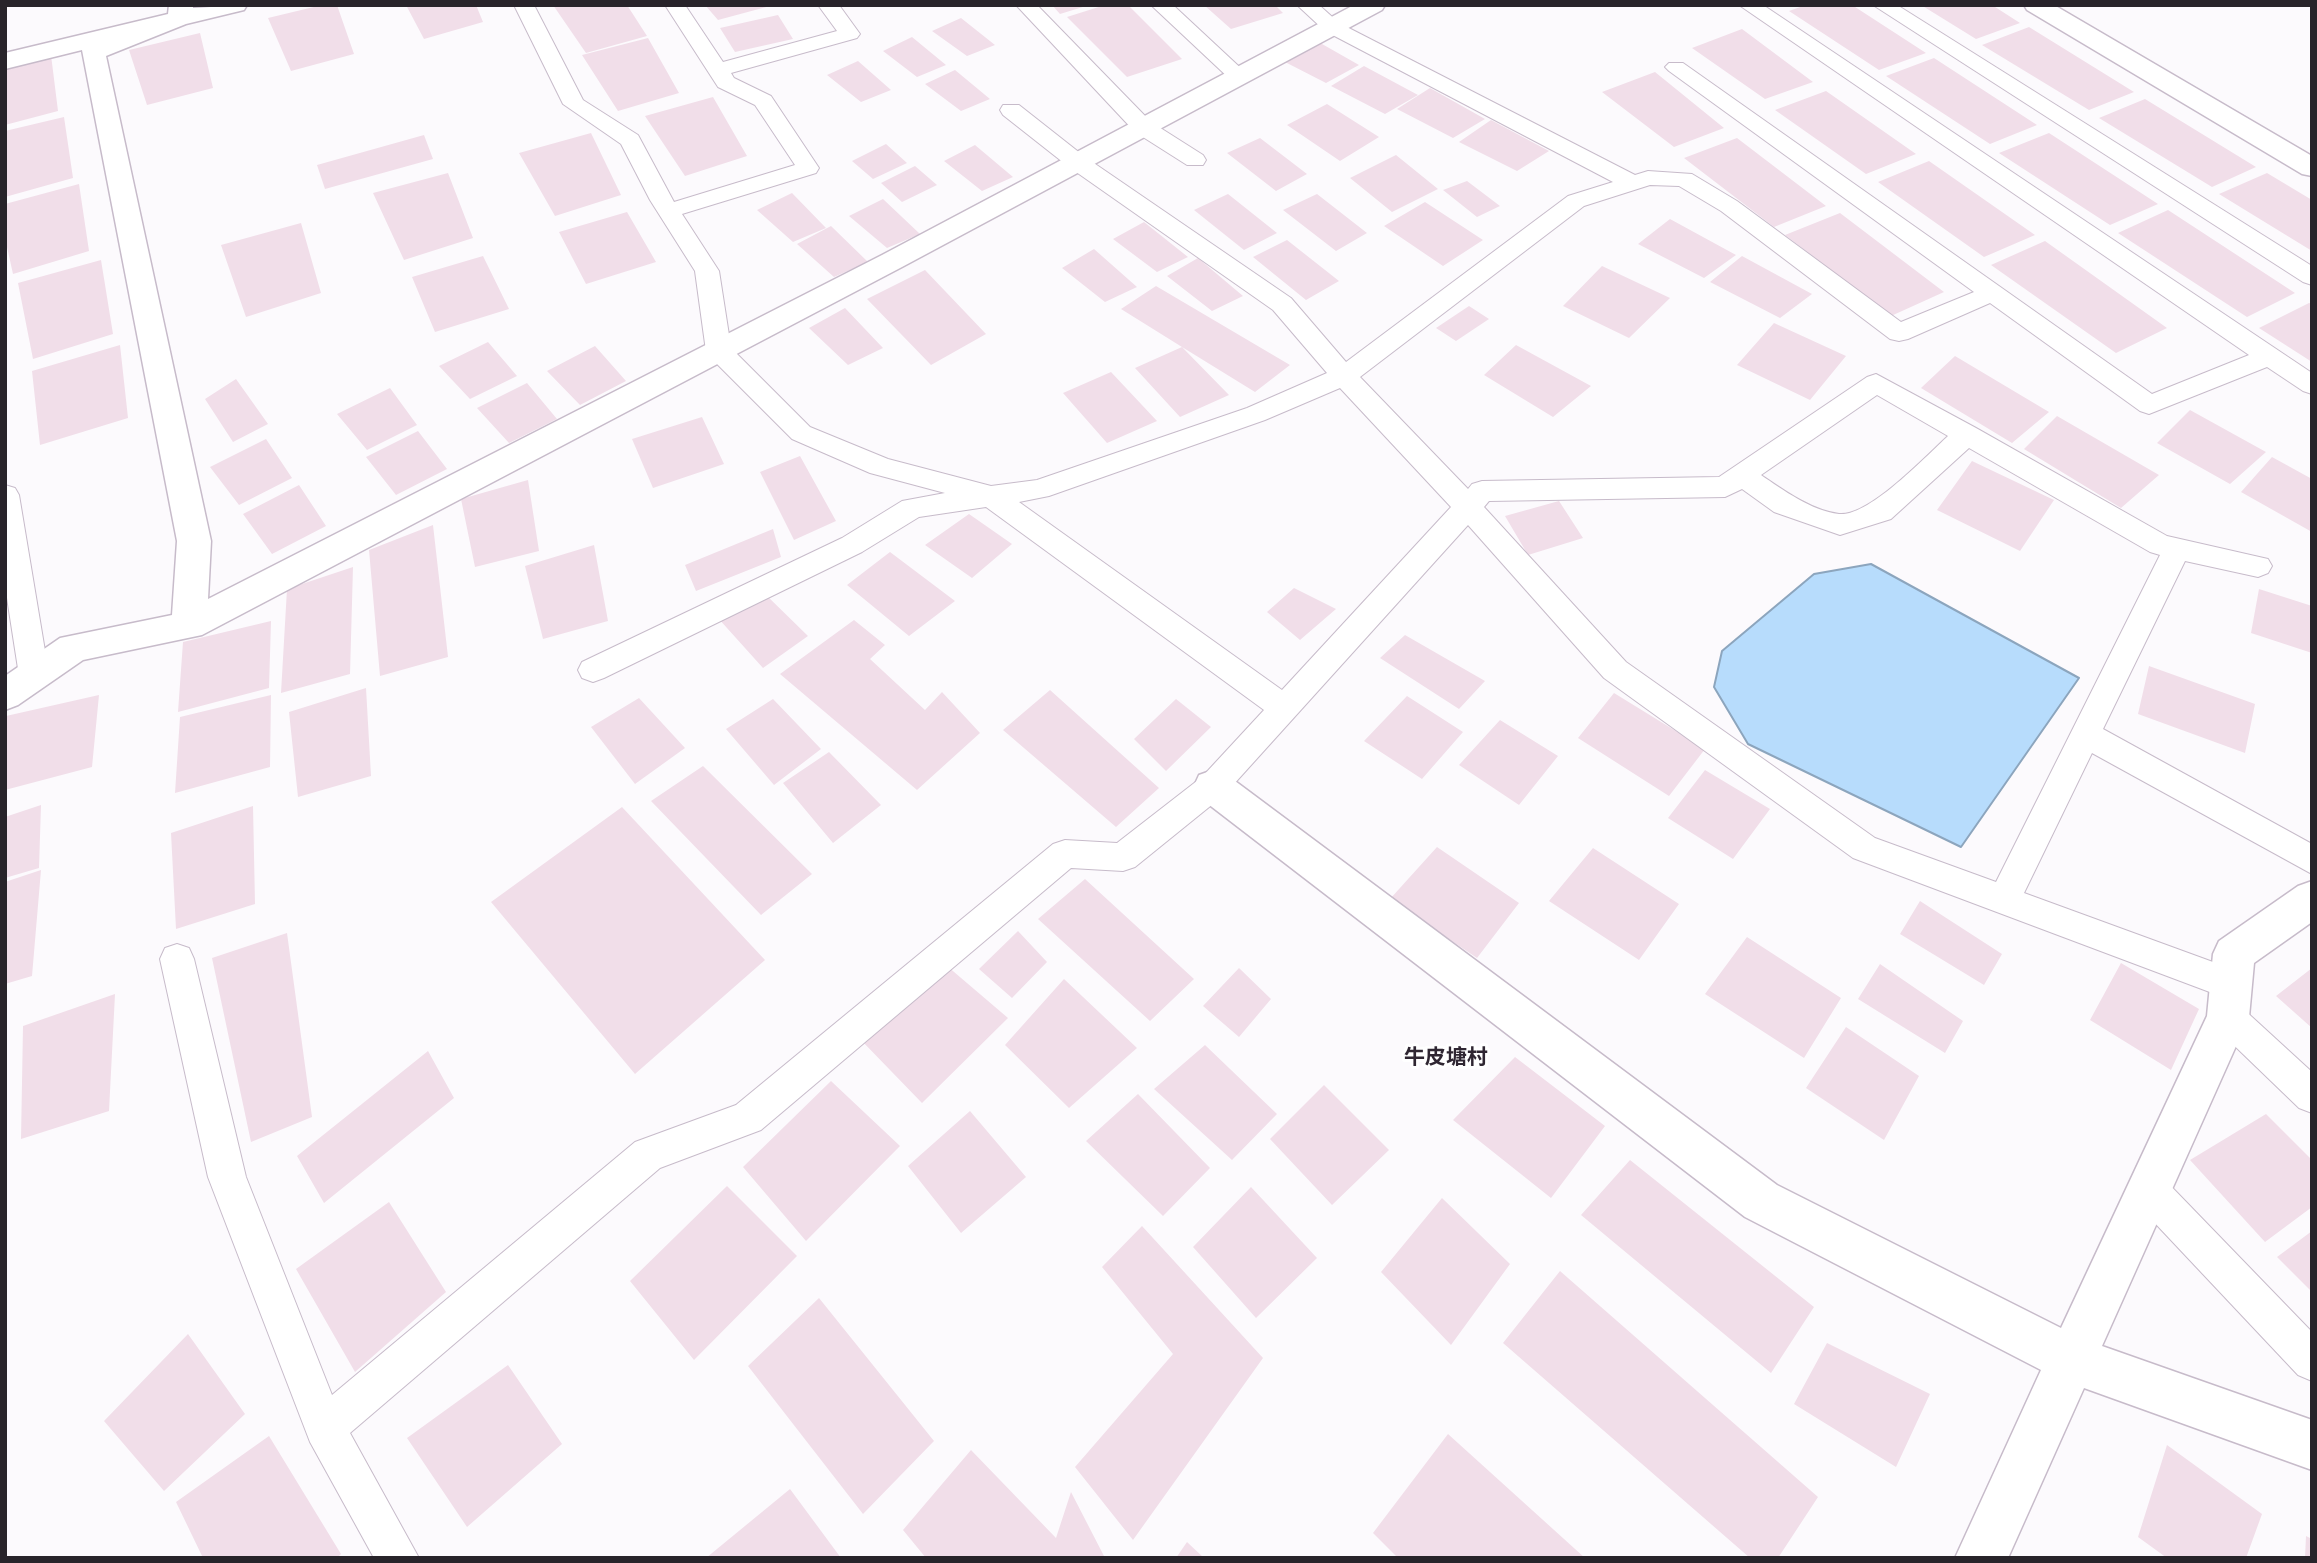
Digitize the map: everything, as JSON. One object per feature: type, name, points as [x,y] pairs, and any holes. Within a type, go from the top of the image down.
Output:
[{"type":"street","points":[[5,61],[181,12],[235,5]]},
{"type":"street","points":[[5,695],[73,648],[188,625],[719,351],[1373,5]]},
{"type":"street","points":[[2036,5],[2312,168]]},
{"type":"street","points":[[181,12],[93,52],[194,541],[188,625]]},
{"type":"street","points":[[1213,786],[1761,1201],[2070,1359],[2312,1446]]},
{"type":"street","points":[[1981,1558],[2149,1190],[2229,1001],[2234,954],[2312,899]]},
{"type":"lane","points":[[524,5],[575,104],[630,140],[669,211],[707,271],[719,351],[801,433],[880,466],[991,496],[1284,708]]},
{"type":"lane","points":[[669,211],[808,168],[763,101],[726,82],[675,5]]},
{"type":"lane","points":[[718,70],[850,34],[828,5]]},
{"type":"lane","points":[[1026,5],[1143,127],[1195,160]]},
{"type":"lane","points":[[1161,5],[1239,77]]},
{"type":"lane","points":[[1307,5],[1332,27],[1633,183]]},
{"type":"lane","points":[[1749,5],[2312,385]]},
{"type":"lane","points":[[1883,5],[2312,277]]},
{"type":"lane","points":[[1676,66],[2148,405],[2269,356]]},
{"type":"lane","points":[[1011,110],[1077,162],[1282,304],[1344,376],[1468,507],[1615,670],[1864,848],[2004,899],[2229,1001],[2312,1096]]},
{"type":"lane","points":[[593,670],[852,545],[912,508],[1039,489],[1256,414],[1344,376],[1576,201],[1648,178],[1684,179],[1729,206],[1899,333],[1992,293]]},
{"type":"lane","points":[[324,1428],[648,1155],[748,1118],[1065,854],[1123,857],[1213,786],[1482,491],[1725,487],[1876,383],[2160,545],[2258,566]]},
{"type":"lane","points":[[1743,475],[1784,505],[1840,525],[1881,512],[1967,435]]},
{"type":"lane","points":[[5,495],[34,675]]},
{"type":"lane","points":[[2004,899],[2177,549]]},
{"type":"lane","points":[[2085,734],[2312,860]]},
{"type":"lane","points":[[177,959],[227,1177],[324,1428],[398,1558]]},
{"type":"lane","points":[[2149,1190],[2312,1361]]},
{"type":"water","points":[[1871,564],[2079,678],[1961,847],[1748,744],[1714,687],[1722,651],[1814,574]]},
{"type":"building","points":[[322,5],[337,5],[354,54],[291,71],[268,18]]},
{"type":"building","points":[[406,5],[476,5],[483,22],[424,39]]},
{"type":"building","points":[[553,5],[627,5],[647,36],[586,53]]},
{"type":"building","points":[[705,5],[770,5],[770,6],[718,20]]},
{"type":"building","points":[[1052,5],[1086,5],[1086,6],[1060,14]]},
{"type":"building","points":[[1105,5],[1128,5],[1182,59],[1127,77],[1067,17]]},
{"type":"building","points":[[1204,5],[1275,5],[1283,13],[1231,29]]},
{"type":"building","points":[[1806,5],[1852,5],[1926,53],[1879,70],[1789,11]]},
{"type":"building","points":[[1921,5],[1992,5],[2020,23],[1976,39]]},
{"type":"building","points":[[778,15],[793,39],[735,52],[720,28]]},
{"type":"building","points":[[961,18],[995,45],[967,56],[932,31]]},
{"type":"building","points":[[2029,27],[2134,92],[2089,110],[1982,45]]},
{"type":"building","points":[[1742,29],[1813,82],[1765,99],[1692,48]]},
{"type":"building","points":[[200,33],[213,88],[147,105],[129,50]]},
{"type":"building","points":[[912,37],[946,65],[917,77],[883,51]]},
{"type":"building","points":[[648,38],[679,93],[618,111],[582,55]]},
{"type":"building","points":[[1315,40],[1359,65],[1326,83],[1285,62]]},
{"type":"building","points":[[51,55],[58,111],[5,125],[5,66]]},
{"type":"building","points":[[1934,58],[2037,125],[1990,144],[1886,76]]},
{"type":"building","points":[[858,61],[891,90],[861,102],[827,75]]},
{"type":"building","points":[[1364,66],[1418,95],[1385,114],[1331,86]]},
{"type":"building","points":[[955,70],[990,99],[961,111],[925,84]]},
{"type":"building","points":[[1655,72],[1724,128],[1674,147],[1602,92]]},
{"type":"building","points":[[1430,88],[1485,119],[1453,138],[1397,109]]},
{"type":"building","points":[[1826,91],[1916,154],[1866,174],[1775,110]]},
{"type":"building","points":[[713,97],[747,156],[685,176],[645,116]]},
{"type":"building","points":[[2145,99],[2256,167],[2212,187],[2099,118]]},
{"type":"building","points":[[1327,104],[1379,137],[1340,161],[1287,125]]},
{"type":"building","points":[[64,117],[73,178],[5,197],[5,131]]},
{"type":"building","points":[[1491,120],[1549,151],[1517,171],[1459,142]]},
{"type":"building","points":[[591,133],[621,195],[555,216],[519,153]]},
{"type":"building","points":[[2049,133],[2158,204],[2110,225],[1999,153]]},
{"type":"building","points":[[424,135],[433,159],[325,189],[317,165]]},
{"type":"building","points":[[1260,138],[1307,174],[1276,191],[1227,153]]},
{"type":"building","points":[[1737,138],[1826,206],[1774,227],[1684,158]]},
{"type":"building","points":[[886,144],[907,163],[873,179],[852,161]]},
{"type":"building","points":[[975,145],[1013,177],[982,191],[944,161]]},
{"type":"building","points":[[1396,155],[1438,189],[1392,212],[1350,178]]},
{"type":"building","points":[[1929,161],[2035,235],[1984,257],[1878,182]]},
{"type":"building","points":[[915,166],[937,185],[902,202],[881,183]]},
{"type":"building","points":[[448,173],[473,238],[404,260],[373,193]]},
{"type":"building","points":[[2267,173],[2312,200],[2312,251],[2219,194]]},
{"type":"building","points":[[1467,181],[1500,206],[1477,217],[1443,190]]},
{"type":"building","points":[[79,184],[89,251],[13,274],[5,238],[5,204]]},
{"type":"building","points":[[792,193],[826,228],[793,242],[757,210]]},
{"type":"building","points":[[1228,194],[1277,233],[1244,250],[1194,210]]},
{"type":"building","points":[[1317,194],[1367,233],[1336,251],[1283,210]]},
{"type":"building","points":[[883,199],[920,234],[887,248],[849,216]]},
{"type":"building","points":[[1425,202],[1483,240],[1443,266],[1384,226]]},
{"type":"building","points":[[2168,210],[2295,293],[2247,317],[2118,233]]},
{"type":"building","points":[[627,212],[656,262],[586,284],[559,232]]},
{"type":"building","points":[[1840,213],[1944,292],[1891,316],[1785,235]]},
{"type":"building","points":[[1670,219],[1736,255],[1704,278],[1638,244]]},
{"type":"building","points":[[1144,222],[1188,257],[1157,272],[1113,239]]},
{"type":"building","points":[[301,223],[321,293],[246,317],[221,245]]},
{"type":"building","points":[[831,226],[868,262],[834,277],[797,244]]},
{"type":"building","points":[[1287,240],[1339,281],[1306,300],[1253,257]]},
{"type":"building","points":[[2045,241],[2167,328],[2116,353],[1991,265]]},
{"type":"building","points":[[1094,249],[1137,287],[1105,302],[1062,268]]},
{"type":"building","points":[[483,256],[509,309],[435,332],[412,277]]},
{"type":"building","points":[[1742,256],[1812,294],[1780,318],[1710,282]]},
{"type":"building","points":[[1198,258],[1243,296],[1212,311],[1167,276]]},
{"type":"building","points":[[101,260],[113,334],[33,359],[18,283]]},
{"type":"building","points":[[1602,266],[1670,298],[1629,338],[1563,306]]},
{"type":"building","points":[[925,270],[986,334],[931,365],[867,299]]},
{"type":"building","points":[[1156,286],[1290,365],[1255,392],[1121,309]]},
{"type":"building","points":[[2309,303],[2312,304],[2312,362],[2259,328]]},
{"type":"building","points":[[1469,306],[1489,319],[1456,341],[1436,328]]},
{"type":"building","points":[[845,308],[883,348],[848,365],[809,328]]},
{"type":"building","points":[[1774,323],[1846,356],[1810,400],[1737,365]]},
{"type":"building","points":[[488,342],[517,376],[470,399],[439,366]]},
{"type":"building","points":[[120,345],[128,418],[40,445],[32,371]]},
{"type":"building","points":[[1516,345],[1591,386],[1553,417],[1484,375]]},
{"type":"building","points":[[595,346],[626,381],[580,405],[547,371]]},
{"type":"building","points":[[1182,347],[1229,395],[1180,417],[1135,368]]},
{"type":"building","points":[[1955,356],[2049,412],[2012,443],[1921,388]]},
{"type":"building","points":[[1111,372],[1157,421],[1107,443],[1063,393]]},
{"type":"building","points":[[236,379],[268,424],[233,442],[205,399]]},
{"type":"building","points":[[527,383],[557,419],[509,443],[477,408]]},
{"type":"building","points":[[390,388],[417,425],[367,450],[337,414]]},
{"type":"building","points":[[2190,410],[2266,452],[2230,484],[2157,443]]},
{"type":"building","points":[[2057,416],[2159,475],[2121,508],[2024,449]]},
{"type":"building","points":[[702,417],[724,464],[653,488],[632,439]]},
{"type":"building","points":[[418,431],[447,469],[396,495],[366,457]]},
{"type":"building","points":[[266,439],[292,478],[239,505],[210,467]]},
{"type":"building","points":[[800,456],[836,521],[794,540],[760,472]]},
{"type":"building","points":[[2272,457],[2312,479],[2312,532],[2241,492]]},
{"type":"building","points":[[1972,461],[2054,500],[2020,551],[1937,510]]},
{"type":"building","points":[[528,480],[539,551],[475,567],[461,499]]},
{"type":"building","points":[[299,485],[326,526],[272,554],[243,514]]},
{"type":"building","points":[[1559,501],[1583,538],[1528,555],[1505,516]]},
{"type":"building","points":[[969,514],[1012,544],[972,578],[925,545]]},
{"type":"building","points":[[433,525],[448,657],[380,676],[369,550]]},
{"type":"building","points":[[773,529],[781,557],[696,591],[685,565]]},
{"type":"building","points":[[594,545],[608,621],[543,639],[525,566]]},
{"type":"building","points":[[890,552],[955,601],[909,636],[847,585]]},
{"type":"building","points":[[353,567],[350,674],[281,693],[287,589]]},
{"type":"building","points":[[1294,588],[1336,609],[1300,640],[1267,612]]},
{"type":"building","points":[[2259,589],[2312,606],[2312,653],[2251,633]]},
{"type":"building","points":[[762,591],[808,636],[763,668],[718,618]]},
{"type":"building","points":[[854,620],[885,645],[870,659],[925,710],[942,692],[980,733],[917,790],[780,674]]},
{"type":"building","points":[[271,621],[269,688],[178,712],[183,642]]},
{"type":"building","points":[[1405,635],[1485,681],[1459,709],[1380,658]]},
{"type":"building","points":[[2149,666],[2255,704],[2245,753],[2138,714]]},
{"type":"building","points":[[366,688],[371,776],[298,797],[289,712]]},
{"type":"building","points":[[1050,690],[1159,788],[1116,827],[1003,730]]},
{"type":"building","points":[[1614,693],[1705,749],[1669,796],[1578,738]]},
{"type":"building","points":[[99,695],[92,767],[5,790],[6,716]]},
{"type":"building","points":[[271,695],[270,767],[175,793],[180,717]]},
{"type":"building","points":[[1407,696],[1463,732],[1422,779],[1364,741]]},
{"type":"building","points":[[639,698],[685,748],[635,784],[591,727]]},
{"type":"building","points":[[773,699],[821,749],[774,785],[726,729]]},
{"type":"building","points":[[1176,699],[1211,727],[1166,771],[1134,739]]},
{"type":"building","points":[[1500,720],[1558,756],[1519,805],[1459,765]]},
{"type":"building","points":[[829,752],[881,805],[833,843],[783,783]]},
{"type":"building","points":[[703,766],[812,874],[761,915],[651,801]]},
{"type":"building","points":[[1705,770],[1770,809],[1733,859],[1668,818]]},
{"type":"building","points":[[41,805],[39,868],[5,878],[5,817]]},
{"type":"building","points":[[253,806],[255,904],[176,929],[171,833]]},
{"type":"building","points":[[622,807],[765,960],[635,1074],[491,902]]},
{"type":"building","points":[[1437,847],[1519,903],[1477,958],[1390,899]]},
{"type":"building","points":[[1593,848],[1679,904],[1639,960],[1549,901]]},
{"type":"building","points":[[41,870],[32,976],[5,984],[5,882]]},
{"type":"building","points":[[1085,879],[1194,979],[1150,1021],[1038,919]]},
{"type":"building","points":[[1920,901],[2002,954],[1984,985],[1900,934]]},
{"type":"building","points":[[1018,931],[1047,962],[1012,998],[979,969]]},
{"type":"building","points":[[287,933],[312,1117],[251,1142],[212,958]]},
{"type":"building","points":[[1747,937],[1841,998],[1804,1058],[1705,994]]},
{"type":"building","points":[[940,960],[1008,1018],[922,1103],[859,1038]]},
{"type":"building","points":[[2121,963],[2199,1009],[2171,1070],[2090,1020]]},
{"type":"building","points":[[1880,964],[1963,1021],[1945,1053],[1858,999]]},
{"type":"building","points":[[1239,968],[1271,999],[1239,1037],[1203,1006]]},
{"type":"building","points":[[2312,968],[2312,1028],[2276,996]]},
{"type":"building","points":[[1064,979],[1137,1048],[1069,1108],[1005,1045]]},
{"type":"building","points":[[115,994],[109,1111],[21,1139],[23,1026]]},
{"type":"building","points":[[1846,1027],[1919,1076],[1884,1140],[1806,1088]]},
{"type":"building","points":[[1205,1045],[1277,1114],[1232,1160],[1154,1089]]},
{"type":"building","points":[[428,1051],[454,1098],[324,1203],[297,1156]]},
{"type":"building","points":[[1515,1057],[1605,1126],[1551,1198],[1453,1120]]},
{"type":"building","points":[[831,1081],[900,1146],[806,1241],[743,1167]]},
{"type":"building","points":[[1324,1085],[1389,1150],[1332,1205],[1270,1139]]},
{"type":"building","points":[[1138,1094],[1210,1168],[1163,1216],[1086,1141]]},
{"type":"building","points":[[970,1111],[1026,1177],[961,1233],[908,1166]]},
{"type":"building","points":[[2266,1114],[2312,1160],[2312,1207],[2265,1242],[2190,1160]]},
{"type":"building","points":[[1630,1160],[1814,1307],[1771,1373],[1581,1215]]},
{"type":"building","points":[[727,1186],[797,1256],[694,1360],[630,1281]]},
{"type":"building","points":[[1251,1187],[1317,1258],[1256,1318],[1193,1247]]},
{"type":"building","points":[[1442,1198],[1510,1264],[1451,1345],[1381,1272]]},
{"type":"building","points":[[389,1202],[446,1292],[355,1372],[296,1269]]},
{"type":"building","points":[[1142,1226],[1263,1358],[1133,1540],[1075,1467],[1173,1354],[1102,1267]]},
{"type":"building","points":[[2312,1231],[2312,1292],[2277,1257]]},
{"type":"building","points":[[1560,1271],[1818,1497],[1778,1558],[1750,1558],[1503,1343]]},
{"type":"building","points":[[819,1298],[934,1441],[863,1514],[748,1366]]},
{"type":"building","points":[[188,1334],[245,1414],[164,1491],[104,1421]]},
{"type":"building","points":[[1827,1343],[1930,1394],[1896,1467],[1794,1404]]},
{"type":"building","points":[[508,1365],[562,1444],[467,1527],[407,1438]]},
{"type":"building","points":[[1448,1434],[1585,1558],[1398,1558],[1373,1533]]},
{"type":"building","points":[[269,1436],[341,1554],[337,1558],[203,1558],[176,1502]]},
{"type":"building","points":[[2167,1445],[2262,1514],[2246,1558],[2167,1558],[2138,1537]]},
{"type":"building","points":[[971,1450],[1056,1538],[1071,1492],[1105,1558],[926,1558],[903,1530]]},
{"type":"building","points":[[790,1489],[841,1558],[706,1558]]},
{"type":"building","points":[[2306,1536],[2312,1539],[2312,1558],[2305,1558]]},
{"type":"building","points":[[1187,1542],[1204,1558],[1176,1558]]},
{"type":"district","name":"牛皮塘村","points":[[1446,1057]]}]
